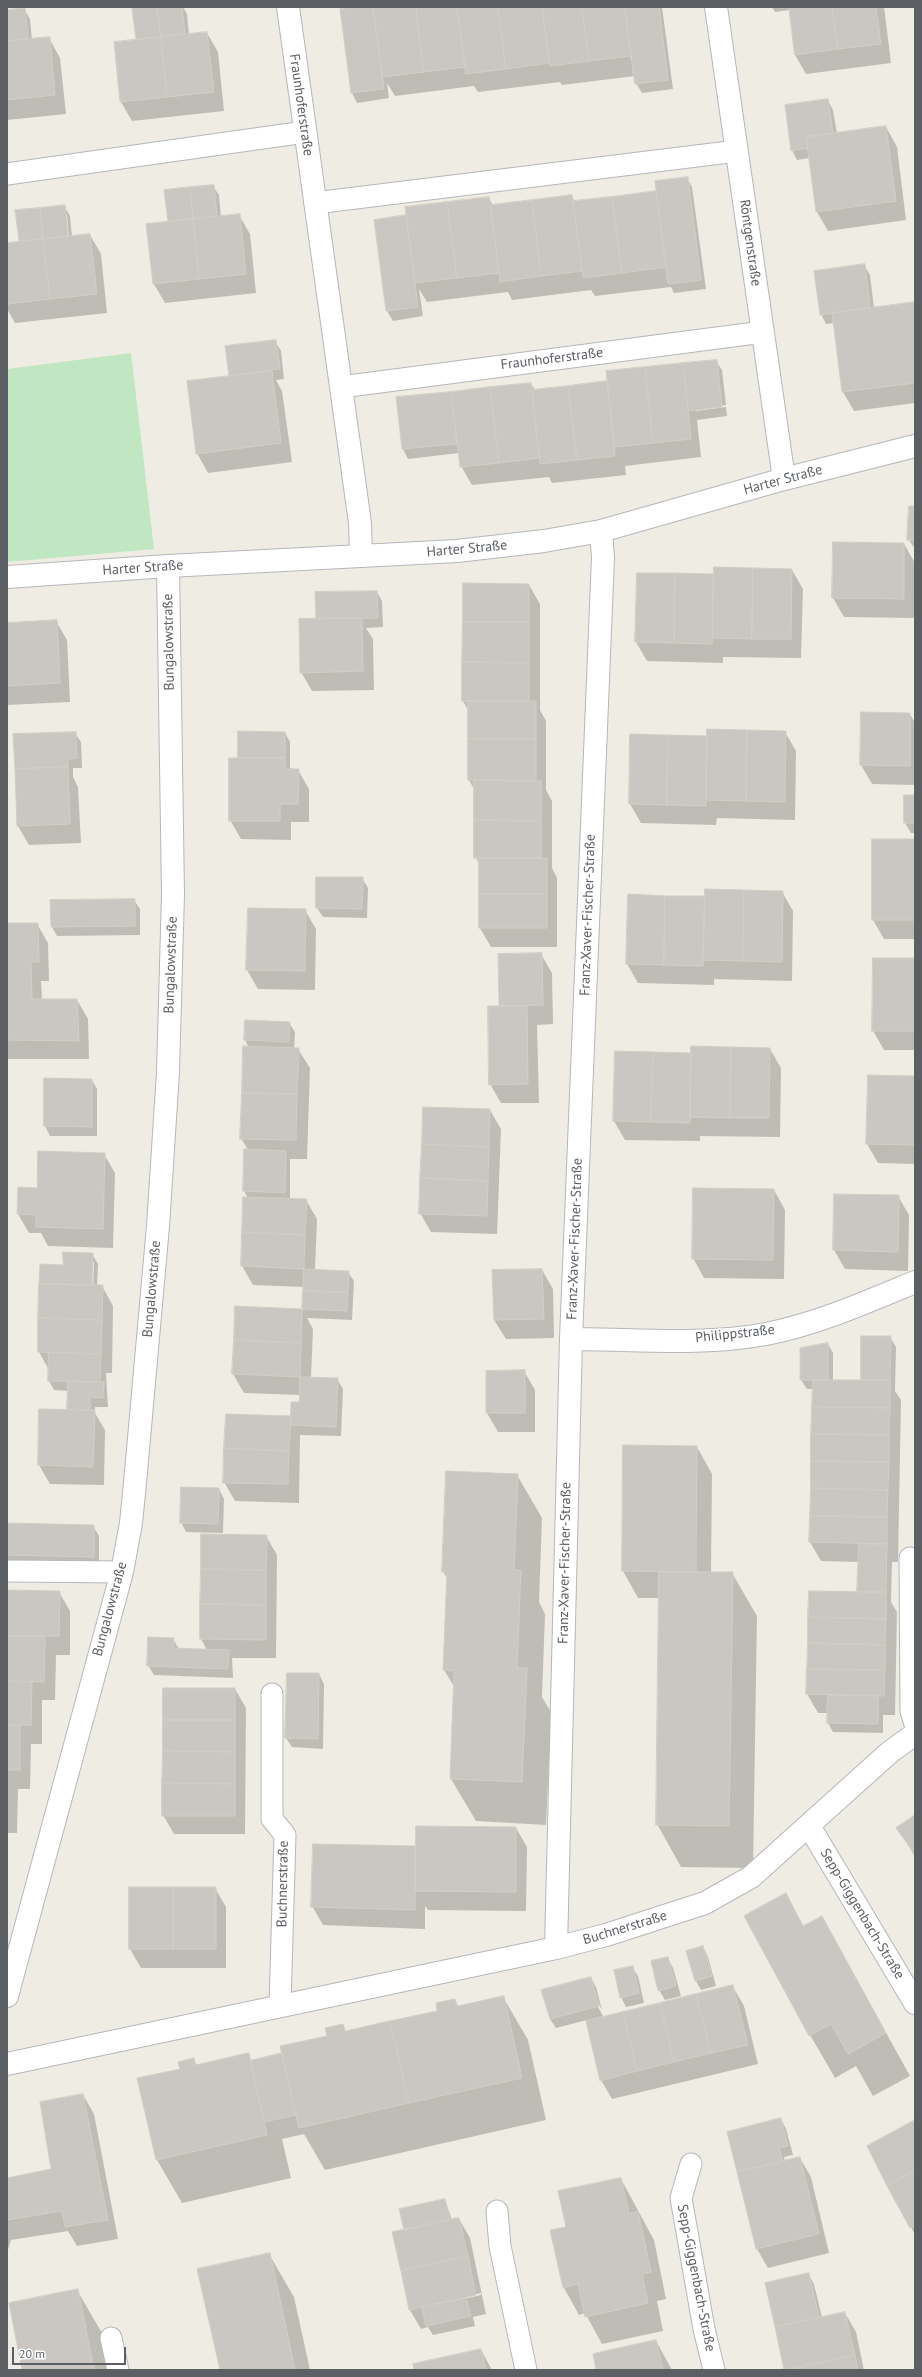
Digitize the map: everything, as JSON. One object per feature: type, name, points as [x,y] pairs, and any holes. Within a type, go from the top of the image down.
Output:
[{"type":"street","name":"Fraunhoferstraße","points":[[288,7],[360,523],[361,556]]},
{"type":"street","name":"Röntgenstraße","points":[[716,7],[784,479]]},
{"type":"street","name":"Harter Straße","points":[[7,577],[168,566],[457,551],[544,541],[601,531],[784,479],[915,446]]},
{"type":"street","name":"Franz-Xaver-Fischer-Straße","points":[[556,1948],[571,1339],[603,557],[601,531]]},
{"type":"street","name":"Bungalowstraße","points":[[7,1996],[122,1572],[131,1523],[158,1226],[168,1072],[173,894],[168,566]]},
{"type":"street","name":"Philippstraße","points":[[571,1339],[712,1340],[765,1334],[819,1320],[915,1282]]},
{"type":"street","name":"Buchnerstraße","points":[[7,2064],[280,2005],[556,1948],[606,1935],[705,1903],[751,1877],[890,1752],[915,1734]]},
{"type":"street","name":"Sepp-Giggenbach-Straße","points":[[809,1826],[915,2002]]},
{"type":"lane","points":[[7,174],[305,132]]},
{"type":"lane","points":[[315,203],[737,151]]},
{"type":"lane","name":"Fraunhoferstraße","points":[[341,387],[763,332]]},
{"type":"lane","points":[[910,1558],[911,1711],[915,1724]]},
{"type":"lane","points":[[7,1571],[122,1572]]},
{"type":"lane","name":"Buchnerstraße","points":[[272,1694],[272,1819],[285,1835],[280,2005]]},
{"type":"lane","name":"Sepp-Giggenbach-Straße","points":[[691,2164],[681,2198],[704,2329],[714,2370]]},
{"type":"lane","points":[[497,2211],[500,2246],[526,2370]]},
{"type":"lane","points":[[111,2338],[118,2370]]},
{"type":"green space","points":[[131,353],[154,549],[7,562],[7,369]]},
{"type":"building","points":[[157,7],[161,37],[136,40],[132,8]]},
{"type":"building","points":[[157,7],[182,7],[185,34],[161,37]]},
{"type":"building","points":[[353,7],[373,7],[384,89],[351,93],[340,9]]},
{"type":"building","points":[[373,7],[416,7],[424,72],[383,77]]},
{"type":"building","points":[[416,7],[457,7],[465,67],[424,72]]},
{"type":"building","points":[[457,7],[498,7],[506,69],[466,74]]},
{"type":"building","points":[[498,7],[542,7],[550,63],[506,69]]},
{"type":"building","points":[[542,7],[582,7],[589,61],[550,66]]},
{"type":"building","points":[[582,7],[625,7],[631,56],[589,61]]},
{"type":"building","points":[[625,7],[659,7],[668,80],[635,84]]},
{"type":"building","points":[[789,7],[832,7],[838,49],[795,55]]},
{"type":"building","points":[[832,7],[876,7],[881,44],[838,49]]},
{"type":"building","points":[[25,8],[28,39],[7,41],[7,10]]},
{"type":"building","points":[[207,32],[214,92],[167,97],[161,37]]},
{"type":"building","points":[[50,37],[55,95],[7,100],[7,41]]},
{"type":"building","points":[[161,37],[167,97],[120,102],[114,42]]},
{"type":"building","points":[[828,99],[833,133],[806,137],[808,148],[791,151],[785,105]]},
{"type":"building","points":[[886,126],[896,201],[816,212],[806,137]]},
{"type":"building","points":[[688,177],[701,280],[668,284],[655,181]]},
{"type":"building","points":[[214,185],[217,216],[193,219],[190,187]]},
{"type":"building","points":[[190,187],[193,219],[168,222],[164,190]]},
{"type":"building","points":[[656,191],[666,267],[622,273],[612,197]]},
{"type":"building","points":[[572,195],[582,271],[541,276],[532,200]]},
{"type":"building","points":[[489,197],[499,273],[457,278],[447,202]]},
{"type":"building","points":[[612,197],[622,273],[583,278],[573,201]]},
{"type":"building","points":[[532,200],[541,276],[500,282],[491,205]]},
{"type":"building","points":[[447,202],[457,278],[415,283],[405,207]]},
{"type":"building","points":[[65,205],[68,236],[43,239],[40,208]]},
{"type":"building","points":[[40,208],[43,239],[19,241],[15,210]]},
{"type":"building","points":[[240,214],[246,274],[199,279],[193,219]]},
{"type":"building","points":[[406,215],[418,307],[386,311],[374,220]]},
{"type":"building","points":[[193,219],[199,279],[153,284],[146,224]]},
{"type":"building","points":[[90,234],[97,294],[50,299],[43,239]]},
{"type":"building","points":[[43,239],[50,299],[7,304],[7,243]]},
{"type":"building","points":[[865,264],[870,308],[820,315],[814,271]]},
{"type":"building","points":[[915,302],[915,383],[842,392],[832,313]]},
{"type":"building","points":[[276,340],[280,369],[229,376],[225,346]]},
{"type":"building","points":[[717,360],[722,407],[688,411],[683,363]]},
{"type":"building","points":[[683,363],[691,439],[653,443],[645,367]]},
{"type":"building","points":[[645,367],[653,443],[615,447],[606,371]]},
{"type":"building","points":[[272,371],[281,443],[196,454],[187,381]]},
{"type":"building","points":[[607,381],[615,456],[577,460],[568,386]]},
{"type":"building","points":[[531,383],[539,458],[499,463],[490,387]]},
{"type":"building","points":[[568,386],[577,460],[540,464],[532,390]]},
{"type":"building","points":[[490,387],[499,463],[460,467],[451,392]]},
{"type":"building","points":[[451,392],[457,444],[402,449],[396,397]]},
{"type":"building","points":[[909,506],[915,506],[915,540],[907,540]]},
{"type":"building","points":[[833,542],[904,543],[904,599],[832,598]]},
{"type":"building","points":[[714,567],[753,568],[752,639],[713,638]]},
{"type":"building","points":[[753,568],[792,569],[791,639],[752,639]]},
{"type":"building","points":[[637,573],[675,573],[674,643],[635,642]]},
{"type":"building","points":[[675,573],[713,574],[712,644],[674,643]]},
{"type":"building","points":[[463,583],[529,584],[529,622],[463,622]]},
{"type":"building","points":[[377,591],[378,618],[316,619],[315,592]]},
{"type":"building","points":[[362,618],[363,671],[300,673],[299,619]]},
{"type":"building","points":[[57,620],[60,683],[7,686],[7,623]]},
{"type":"building","points":[[463,622],[529,622],[529,663],[462,662]]},
{"type":"building","points":[[462,662],[529,663],[529,701],[462,701]]},
{"type":"building","points":[[468,701],[536,701],[536,739],[468,739]]},
{"type":"building","points":[[861,712],[910,713],[910,766],[860,765]]},
{"type":"building","points":[[707,729],[747,730],[746,801],[706,800]]},
{"type":"building","points":[[747,730],[786,731],[785,802],[746,801]]},
{"type":"building","points":[[238,731],[285,732],[285,758],[238,758]]},
{"type":"building","points":[[76,732],[77,758],[68,759],[68,767],[15,769],[13,734]]},
{"type":"building","points":[[630,734],[668,735],[667,805],[629,804]]},
{"type":"building","points":[[668,735],[707,736],[706,806],[667,805]]},
{"type":"building","points":[[468,739],[536,739],[536,781],[468,780]]},
{"type":"building","points":[[229,758],[285,758],[285,769],[299,769],[298,804],[280,804],[280,821],[229,821]]},
{"type":"building","points":[[68,767],[70,824],[17,826],[15,769]]},
{"type":"building","points":[[474,780],[541,781],[541,821],[474,820]]},
{"type":"building","points":[[904,795],[915,795],[915,823],[904,823]]},
{"type":"building","points":[[474,820],[541,821],[541,858],[474,858]]},
{"type":"building","points":[[872,839],[915,839],[915,920],[872,920]]},
{"type":"building","points":[[479,858],[547,858],[547,894],[479,894]]},
{"type":"building","points":[[316,877],[363,877],[362,909],[316,908]]},
{"type":"building","points":[[705,889],[744,890],[743,961],[703,960]]},
{"type":"building","points":[[744,890],[783,891],[782,962],[743,961]]},
{"type":"building","points":[[479,894],[547,894],[547,928],[479,928]]},
{"type":"building","points":[[628,894],[665,896],[664,965],[626,964]]},
{"type":"building","points":[[665,896],[705,896],[703,966],[664,965]]},
{"type":"building","points":[[135,899],[135,926],[51,927],[50,900]]},
{"type":"building","points":[[248,908],[306,909],[305,971],[246,970]]},
{"type":"building","points":[[7,923],[38,923],[39,962],[31,962],[32,999],[77,999],[79,1041],[7,1040]]},
{"type":"building","points":[[542,953],[543,1005],[499,1006],[498,954]]},
{"type":"building","points":[[873,958],[915,958],[915,1031],[872,1031]]},
{"type":"building","points":[[488,1006],[527,1006],[528,1084],[489,1085]]},
{"type":"building","points":[[245,1020],[290,1022],[289,1042],[244,1040]]},
{"type":"building","points":[[243,1046],[299,1048],[297,1094],[242,1093]]},
{"type":"building","points":[[691,1046],[731,1047],[730,1118],[690,1117]]},
{"type":"building","points":[[731,1047],[770,1048],[769,1118],[730,1118]]},
{"type":"building","points":[[615,1051],[653,1052],[651,1122],[613,1121]]},
{"type":"building","points":[[653,1052],[691,1053],[690,1123],[651,1122]]},
{"type":"building","points":[[868,1075],[915,1076],[915,1145],[866,1144]]},
{"type":"building","points":[[44,1078],[92,1079],[92,1127],[44,1126]]},
{"type":"building","points":[[242,1093],[297,1094],[296,1140],[240,1139]]},
{"type":"building","points":[[423,1107],[490,1109],[489,1147],[422,1144]]},
{"type":"building","points":[[422,1144],[489,1147],[488,1181],[420,1178]]},
{"type":"building","points":[[244,1149],[286,1151],[285,1193],[243,1191]]},
{"type":"building","points":[[38,1151],[105,1153],[103,1229],[36,1227],[36,1215],[17,1214],[18,1187],[37,1188]]},
{"type":"building","points":[[420,1178],[488,1181],[487,1216],[419,1214]]},
{"type":"building","points":[[693,1188],[774,1189],[773,1260],[692,1259]]},
{"type":"building","points":[[834,1194],[899,1195],[898,1252],[833,1250]]},
{"type":"building","points":[[243,1197],[307,1199],[305,1235],[242,1232]]},
{"type":"building","points":[[242,1232],[305,1235],[304,1269],[241,1266]]},
{"type":"building","points":[[63,1252],[93,1253],[92,1285],[39,1284],[40,1264],[63,1265]]},
{"type":"building","points":[[304,1269],[349,1271],[348,1292],[303,1291]]},
{"type":"building","points":[[542,1269],[544,1319],[494,1320],[492,1270]]},
{"type":"building","points":[[39,1284],[103,1285],[102,1320],[38,1318]]},
{"type":"building","points":[[303,1291],[348,1292],[347,1311],[302,1309]]},
{"type":"building","points":[[235,1306],[302,1309],[301,1343],[234,1340]]},
{"type":"building","points":[[38,1318],[102,1320],[101,1354],[38,1352]]},
{"type":"building","points":[[861,1336],[891,1336],[890,1380],[861,1380]]},
{"type":"building","points":[[234,1340],[301,1343],[300,1377],[232,1374]]},
{"type":"building","points":[[828,1343],[828,1380],[800,1380],[800,1348]]},
{"type":"building","points":[[49,1352],[101,1354],[100,1382],[48,1381]]},
{"type":"building","points":[[525,1370],[525,1413],[486,1413],[486,1371]]},
{"type":"building","points":[[300,1377],[338,1378],[336,1427],[290,1425],[291,1402],[299,1402]]},
{"type":"building","points":[[813,1380],[890,1380],[890,1408],[812,1407]]},
{"type":"building","points":[[68,1381],[104,1382],[103,1398],[90,1397],[90,1410],[67,1409]]},
{"type":"building","points":[[812,1407],[890,1408],[889,1435],[811,1434]]},
{"type":"building","points":[[39,1409],[95,1410],[93,1467],[38,1465]]},
{"type":"building","points":[[226,1414],[291,1416],[289,1451],[224,1448]]},
{"type":"building","points":[[811,1434],[889,1435],[889,1462],[811,1461]]},
{"type":"building","points":[[623,1445],[697,1446],[696,1572],[622,1571]]},
{"type":"building","points":[[224,1448],[289,1451],[288,1484],[223,1483]]},
{"type":"building","points":[[811,1461],[889,1462],[888,1490],[811,1488]]},
{"type":"building","points":[[446,1471],[518,1474],[514,1570],[521,1570],[517,1668],[527,1668],[522,1782],[450,1779],[454,1671],[443,1670],[447,1572],[442,1572]]},
{"type":"building","points":[[181,1487],[219,1488],[218,1524],[180,1523]]},
{"type":"building","points":[[811,1488],[888,1490],[887,1517],[810,1516]]},
{"type":"building","points":[[810,1516],[887,1517],[887,1544],[809,1542]]},
{"type":"building","points":[[7,1523],[94,1525],[94,1557],[7,1555]]},
{"type":"building","points":[[201,1534],[267,1535],[266,1570],[201,1569]]},
{"type":"building","points":[[859,1544],[887,1544],[886,1592],[857,1592]]},
{"type":"building","points":[[201,1569],[266,1570],[266,1605],[200,1604]]},
{"type":"building","points":[[659,1572],[733,1572],[729,1826],[656,1825]]},
{"type":"building","points":[[7,1590],[60,1591],[59,1636],[7,1636]]},
{"type":"building","points":[[809,1591],[886,1592],[886,1619],[808,1617]]},
{"type":"building","points":[[200,1604],[266,1605],[266,1640],[200,1639]]},
{"type":"building","points":[[808,1617],[886,1619],[885,1645],[808,1643]]},
{"type":"building","points":[[7,1636],[45,1636],[44,1682],[7,1681]]},
{"type":"building","points":[[148,1637],[174,1638],[173,1648],[229,1650],[228,1669],[147,1666]]},
{"type":"building","points":[[808,1643],[885,1645],[885,1670],[807,1669]]},
{"type":"building","points":[[807,1669],[885,1670],[884,1696],[806,1694]]},
{"type":"building","points":[[287,1673],[319,1673],[318,1739],[285,1738]]},
{"type":"building","points":[[7,1681],[32,1682],[31,1725],[7,1725]]},
{"type":"building","points":[[163,1688],[235,1688],[235,1720],[163,1720]]},
{"type":"building","points":[[828,1695],[878,1696],[878,1724],[827,1723]]},
{"type":"building","points":[[163,1720],[235,1720],[235,1752],[163,1751]]},
{"type":"building","points":[[7,1725],[20,1725],[20,1770],[7,1770]]},
{"type":"building","points":[[163,1751],[235,1752],[235,1784],[162,1783]]},
{"type":"building","points":[[162,1783],[235,1784],[235,1816],[162,1816]]},
{"type":"building","points":[[915,1815],[915,1854],[896,1828]]},
{"type":"building","points":[[416,1826],[516,1827],[516,1892],[416,1891]]},
{"type":"building","points":[[313,1844],[415,1846],[415,1910],[311,1907]]},
{"type":"building","points":[[129,1887],[173,1887],[173,1949],[129,1949]]},
{"type":"building","points":[[173,1887],[216,1887],[216,1949],[173,1949]]},
{"type":"building","points":[[786,1893],[803,1926],[822,1916],[886,2033],[848,2054],[831,2024],[809,2036],[744,1916]]},
{"type":"building","points":[[703,1946],[712,1976],[695,1981],[686,1951]]},
{"type":"building","points":[[668,1957],[676,1986],[658,1991],[651,1961]]},
{"type":"building","points":[[633,1966],[639,1993],[620,1998],[614,1970]]},
{"type":"building","points":[[591,1977],[599,2006],[550,2019],[541,1990]]},
{"type":"building","points":[[733,1985],[748,2045],[711,2053],[696,1994]]},
{"type":"building","points":[[696,1994],[711,2053],[674,2062],[660,2003]]},
{"type":"building","points":[[504,1996],[522,2078],[409,2103],[390,2021],[437,2011],[436,2003],[455,1999],[457,2006]]},
{"type":"building","points":[[660,2003],[674,2062],[637,2071],[623,2012]]},
{"type":"building","points":[[623,2012],[637,2071],[600,2081],[586,2021]]},
{"type":"building","points":[[390,2021],[409,2103],[299,2128],[280,2046],[327,2036],[325,2028],[343,2024],[345,2031]]},
{"type":"building","points":[[249,2053],[267,2135],[156,2160],[137,2078],[180,2069],[178,2062],[194,2058],[195,2065]]},
{"type":"building","points":[[282,2053],[296,2115],[264,2122],[250,2061]]},
{"type":"building","points":[[83,2094],[108,2220],[65,2227],[62,2211],[7,2220],[7,2178],[51,2169],[40,2102]]},
{"type":"building","points":[[781,2118],[788,2146],[779,2148],[783,2162],[737,2172],[727,2132]]},
{"type":"building","points":[[915,2120],[915,2171],[887,2186],[867,2146]]},
{"type":"building","points":[[800,2157],[819,2234],[756,2249],[737,2172]]},
{"type":"building","points":[[915,2171],[915,2226],[910,2228],[887,2186]]},
{"type":"building","points":[[621,2178],[629,2214],[638,2211],[651,2272],[642,2274],[648,2303],[585,2317],[578,2284],[563,2288],[550,2230],[566,2227],[558,2191]]},
{"type":"building","points":[[445,2199],[450,2219],[404,2230],[399,2209]]},
{"type":"building","points":[[459,2218],[468,2256],[401,2271],[392,2232]]},
{"type":"building","points":[[270,2253],[295,2370],[220,2370],[197,2269]]},
{"type":"building","points":[[468,2256],[476,2295],[409,2310],[401,2271]]},
{"type":"building","points":[[809,2273],[819,2317],[775,2327],[765,2283]]},
{"type":"building","points":[[78,2289],[94,2370],[22,2370],[9,2303]]},
{"type":"building","points":[[466,2298],[471,2316],[426,2326],[422,2307]]},
{"type":"building","points":[[845,2312],[855,2355],[784,2370],[775,2327]]},
{"type":"building","points":[[656,2340],[663,2370],[596,2370],[593,2354]]},
{"type":"building","points":[[481,2349],[486,2370],[414,2370],[413,2364]]},
{"type":"building","points":[[855,2355],[858,2370],[790,2370]]}]
